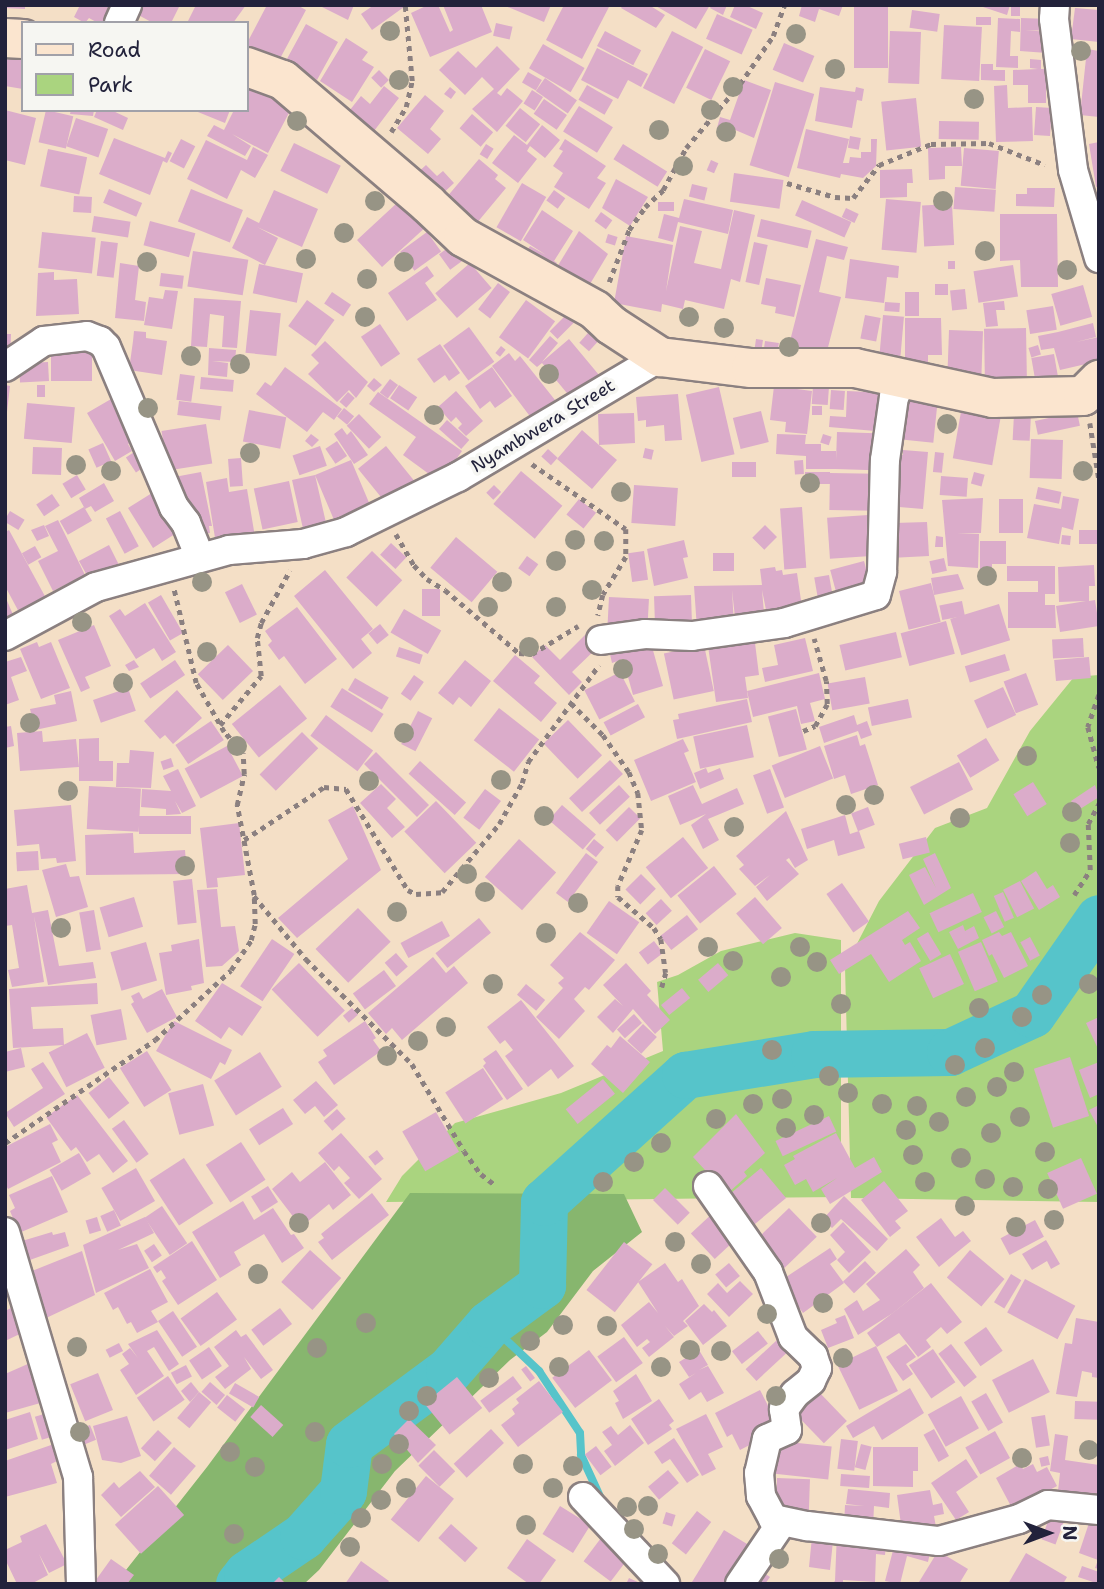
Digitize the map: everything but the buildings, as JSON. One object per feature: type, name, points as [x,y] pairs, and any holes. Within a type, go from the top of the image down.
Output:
[{"type":"street","points":[[120,21],[127,5]]},
{"type":"street","points":[[1055,5],[1054,19],[1073,170],[1099,258]]},
{"type":"street","points":[[248,67],[283,80],[463,237],[595,310],[611,325],[660,357],[751,368],[855,368],[993,398],[1091,388]]},
{"type":"street","points":[[5,368],[44,341],[87,336],[100,341],[106,347],[171,499],[186,523],[200,558]]},
{"type":"street","name":"Nyambwera Street","points":[[5,636],[96,587],[229,550],[303,544],[346,532],[388,514],[660,357]]},
{"type":"street","points":[[601,640],[645,634],[692,636],[784,622],[871,598],[881,585],[885,460],[894,397],[903,380]]},
{"type":"street","points":[[708,1186],[768,1272],[793,1337],[813,1356],[817,1368],[811,1381],[795,1394],[784,1409],[787,1430],[767,1439],[759,1473],[765,1508],[773,1519],[939,1541],[1019,1519],[1048,1504],[1099,1510]]},
{"type":"street","points":[[5,1232],[78,1477],[81,1584]]},
{"type":"street","points":[[583,1497],[665,1584]]},
{"type":"street","points":[[740,1584],[782,1522]]},
{"type":"path","points":[[373,156],[406,107],[410,93],[411,50],[405,5]]},
{"type":"path","points":[[595,310],[615,271],[629,230],[663,190],[686,148],[740,84],[773,36],[785,5]]},
{"type":"path","points":[[787,183],[835,197],[853,198],[879,165],[931,144],[989,143],[1025,159],[1073,170]]},
{"type":"path","points":[[1091,388],[1099,479]]},
{"type":"path","points":[[388,514],[414,565],[519,653],[532,653],[555,638],[598,620],[603,595],[626,557],[626,529],[509,446]]},
{"type":"path","points":[[220,725],[261,676],[257,638],[261,622],[303,544]]},
{"type":"path","points":[[5,1143],[155,1040],[231,970],[251,940],[255,924],[254,895],[237,804],[244,774],[243,753],[220,725],[196,683],[169,565]]},
{"type":"path","points":[[803,731],[815,726],[827,704],[826,681],[806,615]]},
{"type":"path","points":[[244,840],[324,788],[346,789],[408,890],[416,894],[442,892],[499,824],[522,783],[528,762],[600,663],[603,652],[601,640]]},
{"type":"path","points":[[1099,695],[1088,727],[1099,768]]},
{"type":"path","points":[[571,703],[603,735],[629,772],[638,793],[642,830],[618,886],[618,897],[654,929],[661,939],[666,966],[662,987]]},
{"type":"path","points":[[1074,895],[1090,870],[1088,824],[1099,803]]},
{"type":"path","points":[[254,895],[306,959],[412,1064],[464,1151],[481,1174],[495,1185]]},
{"type":"green space","points":[[1099,675],[1099,1202],[851,1198],[845,967],[879,901],[935,828],[987,808],[1030,731],[1074,677]]},
{"type":"green space","points":[[795,933],[841,940],[841,1197],[386,1202],[402,1176],[455,1123],[561,1093],[663,1051],[657,982],[678,975],[721,951]]},
{"type":"green space","points":[[410,1193],[624,1194],[642,1232],[593,1271],[547,1332],[510,1360],[395,1471],[319,1570],[304,1584],[115,1584],[207,1467]]},
{"type":"waterway","points":[[239,1584],[247,1574],[303,1536],[343,1491],[349,1444],[449,1370],[489,1324],[542,1285],[544,1202],[685,1075],[814,1054],[950,1052],[1032,1014],[1099,918]]},
{"type":"waterway","points":[[489,1324],[539,1371],[580,1433],[581,1455],[603,1503]]}]
